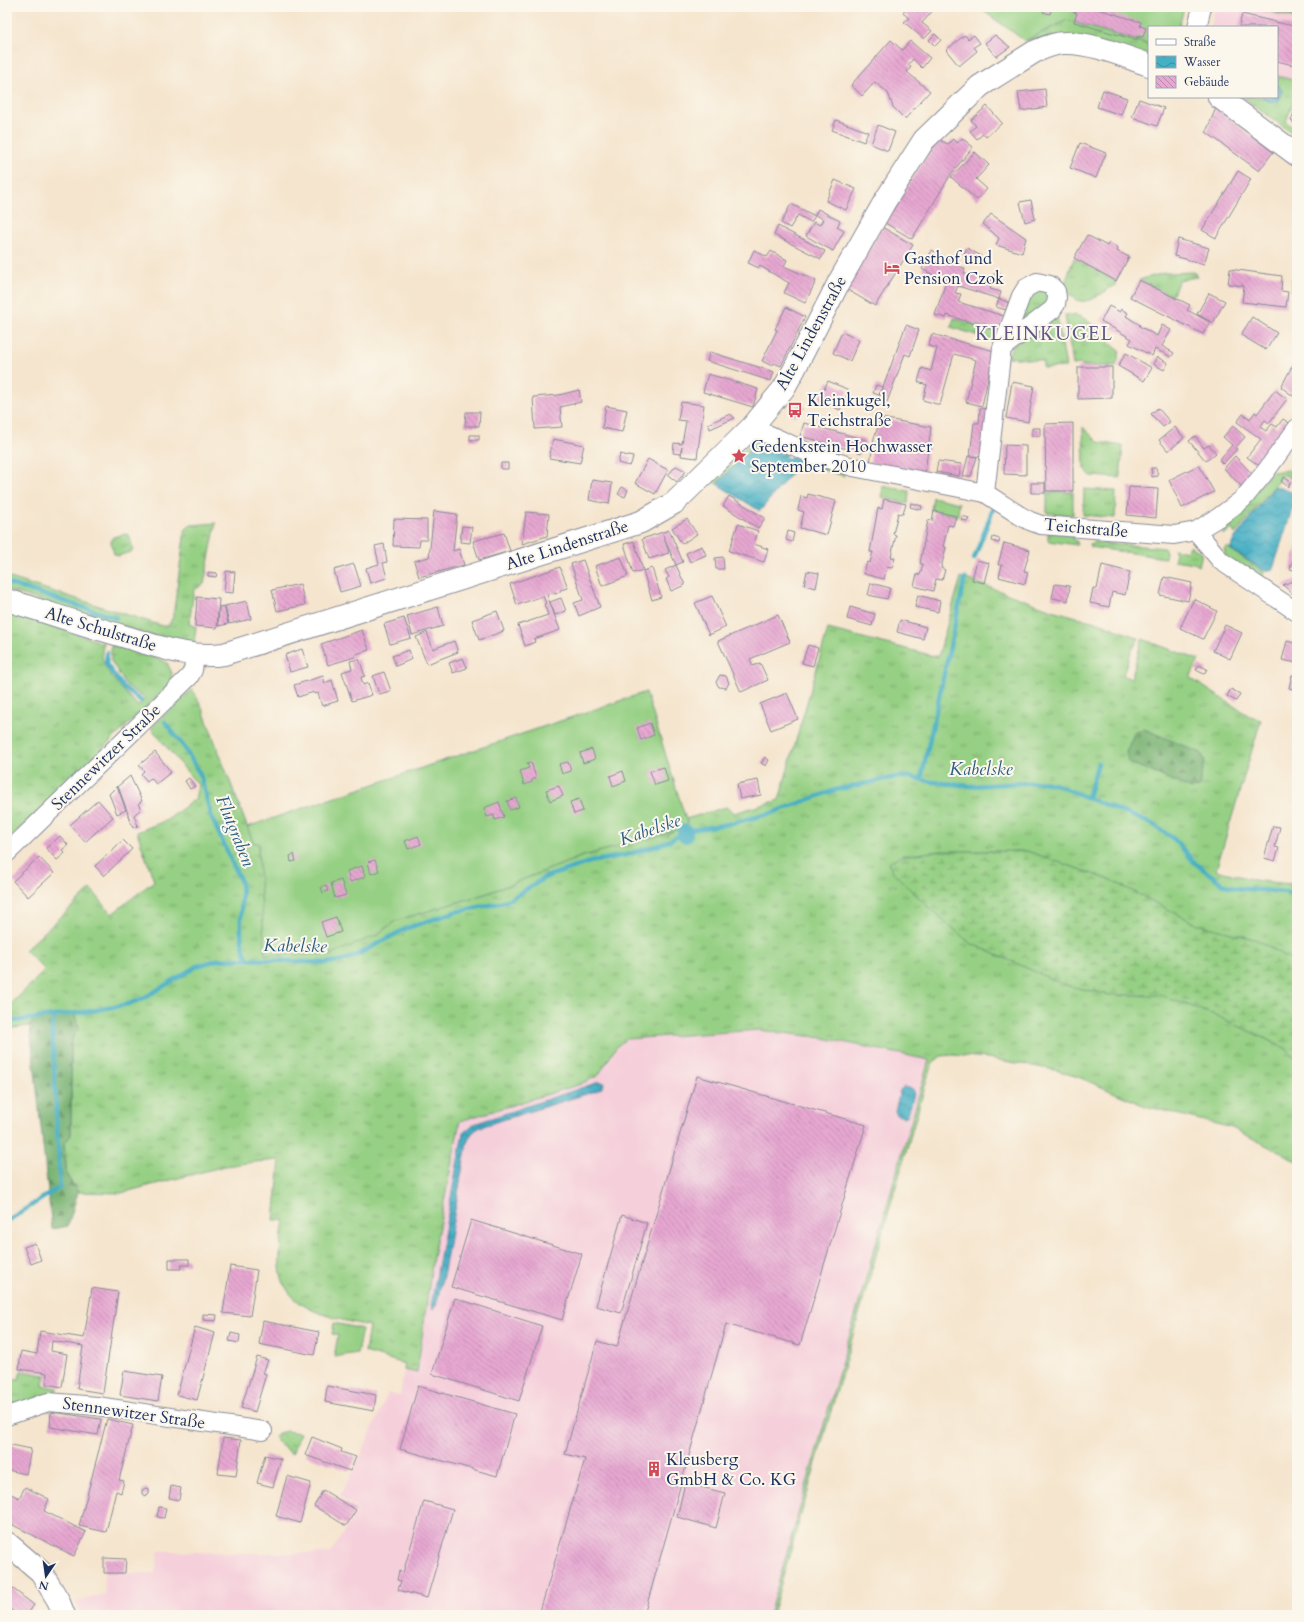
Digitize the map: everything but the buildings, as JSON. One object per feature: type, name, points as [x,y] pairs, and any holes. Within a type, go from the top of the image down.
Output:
[{"type":"street","points":[[1197,26],[1202,7]]},
{"type":"street","name":"Alte Lindenstraße","points":[[195,656],[224,654],[641,522],[674,502],[752,427],[787,382],[839,282],[885,201],[924,140],[980,86],[1034,52],[1042,48],[1063,43],[1078,44],[1148,65]]},
{"type":"street","points":[[1219,98],[1297,155]]},
{"type":"street","points":[[985,493],[1002,348]]},
{"type":"street","name":"Teichstraße","points":[[752,427],[814,456],[853,467],[985,493],[1019,515],[1041,525],[1174,535],[1196,531],[1219,517],[1242,499],[1266,471],[1297,428]]},
{"type":"street","points":[[1196,531],[1221,561],[1297,612]]},
{"type":"street","name":"Alte Schulstraße","points":[[7,600],[169,650],[195,656]]},
{"type":"street","name":"Stennewitzer Straße","points":[[7,853],[189,677],[193,670],[195,656]]},
{"type":"street","name":"Stennewitzer Straße","points":[[7,1416],[48,1402],[97,1406],[263,1430]]},
{"type":"street","points":[[7,1542],[42,1572],[58,1600],[64,1615]]},
{"type":"shaded area","points":[[1215,7],[1297,7],[1297,82],[1278,79],[1278,26],[1211,26]]},
{"type":"shaded area","points":[[759,1030],[823,1038],[930,1060],[769,1615],[81,1615],[76,1602],[105,1594],[104,1574],[155,1573],[159,1551],[331,1553],[358,1509],[339,1497],[356,1466],[388,1393],[400,1396],[404,1370],[417,1372],[433,1257],[460,1121],[578,1085],[598,1076],[617,1046],[626,1039]]},
{"type":"green space","points":[[978,7],[1184,7],[1179,26],[1148,26],[1148,44],[1067,20],[1025,41]]},
{"type":"green space","points":[[1250,7],[1297,7],[1297,18]]},
{"type":"green space","points":[[1067,20],[1148,45],[1148,59],[1038,39],[1025,41]]},
{"type":"green space","points":[[1278,76],[1297,81],[1297,92],[1286,122],[1297,130],[1297,137],[1244,98],[1278,98]]},
{"type":"green space","points":[[1074,258],[1116,281],[1115,285],[1094,298],[1081,301],[1075,299],[1069,294],[1064,286]]},
{"type":"green space","points":[[1195,272],[1197,277],[1179,280],[1172,296],[1139,280],[1164,273]]},
{"type":"green space","points":[[1048,288],[1051,303],[1017,329],[1027,293]]},
{"type":"green space","points":[[1065,315],[1081,317],[1088,321],[1120,351],[1116,366],[1073,365]]},
{"type":"green space","points":[[1057,316],[1066,367],[1043,368],[1043,361],[1008,357],[1012,346]]},
{"type":"green space","points":[[954,318],[999,332],[994,340],[988,339],[951,327]]},
{"type":"green space","points":[[1083,427],[1098,442],[1123,446],[1120,478],[1091,476],[1084,469]]},
{"type":"green space","points":[[757,440],[774,446],[773,448],[761,443],[754,445],[716,484],[712,481],[736,457],[739,459],[742,456],[739,453],[750,443]]},
{"type":"green space","points":[[804,460],[843,472],[844,476],[801,463]]},
{"type":"green space","points":[[1289,470],[1295,483],[1284,474],[1235,534],[1232,529],[1223,535],[1224,525],[1227,521],[1272,472]]},
{"type":"green space","points":[[883,486],[909,491],[908,504],[882,497]]},
{"type":"green space","points":[[1084,489],[1116,491],[1115,518],[1083,515]]},
{"type":"green space","points":[[1047,492],[1073,492],[1073,515],[1047,513]]},
{"type":"green space","points":[[933,497],[959,503],[958,516],[931,510]]},
{"type":"green space","points":[[216,523],[204,584],[194,590],[189,624],[196,627],[194,643],[166,640],[7,590],[7,577],[163,626],[168,626],[173,617],[185,530],[191,525]]},
{"type":"green space","points":[[1048,532],[1074,534],[1074,541],[1077,541],[1077,545],[1048,541]]},
{"type":"green space","points":[[126,534],[129,535],[133,549],[131,552],[118,556],[114,554],[111,542],[113,537]]},
{"type":"green space","points":[[1093,542],[1164,548],[1166,553],[1165,558],[1090,547],[1090,544]]},
{"type":"green space","points":[[1190,546],[1202,553],[1199,566],[1194,563],[1174,560],[1176,553],[1174,549],[1187,552]]},
{"type":"green space","points":[[1227,547],[1264,572],[1261,580],[1226,558],[1224,549]]},
{"type":"green space","points":[[961,577],[1055,611],[1099,623],[1139,638],[1131,652],[1123,675],[1131,679],[1142,639],[1199,660],[1190,678],[1251,717],[1261,720],[1216,870],[1259,881],[1292,884],[1297,886],[1297,1161],[1232,1128],[1145,1106],[1081,1078],[1055,1070],[988,1058],[953,1055],[941,1056],[934,1062],[930,1069],[772,1615],[769,1615],[929,1060],[823,1038],[759,1030],[626,1039],[617,1046],[598,1076],[578,1085],[460,1121],[433,1257],[417,1373],[404,1370],[405,1364],[365,1352],[369,1326],[341,1320],[312,1310],[300,1303],[290,1293],[283,1281],[280,1266],[280,1249],[284,1220],[274,1220],[280,1160],[225,1166],[121,1193],[78,1192],[67,1176],[64,1144],[71,1135],[71,1045],[73,1036],[34,1019],[30,1026],[7,1029],[7,1008],[45,970],[25,950],[91,889],[112,914],[154,881],[137,832],[167,820],[195,799],[198,785],[151,728],[192,689],[201,705],[253,842],[259,844],[375,936],[395,921],[488,893],[583,856],[688,826],[686,819],[726,807],[734,813],[779,800],[828,629],[938,657]]},
{"type":"green space","points":[[7,612],[104,643],[102,653],[106,667],[110,674],[138,706],[145,699],[126,685],[111,661],[111,645],[162,660],[167,663],[172,673],[170,684],[7,841]]},
{"type":"green space","points":[[646,692],[688,826],[662,835],[583,856],[488,893],[395,921],[375,936],[331,954],[265,955],[258,850],[259,844],[253,842],[247,827]]},
{"type":"green space","points":[[1144,729],[1201,753],[1205,761],[1199,787],[1192,789],[1128,762],[1126,752],[1135,731]]},
{"type":"green space","points":[[940,851],[1027,851],[1113,881],[1197,924],[1258,940],[1297,963],[1297,1062],[1287,1049],[1217,1016],[1160,995],[1110,995],[1065,985],[970,943],[927,906],[893,872],[888,863],[901,856]]},
{"type":"green space","points":[[75,1014],[79,1030],[73,1036],[71,1045],[71,1135],[64,1144],[67,1176],[78,1192],[68,1226],[52,1229],[30,1026],[34,1019]]},
{"type":"green space","points":[[334,1323],[362,1329],[357,1353],[334,1357],[338,1335],[332,1334]]},
{"type":"green space","points":[[21,1371],[45,1375],[43,1386],[57,1388],[56,1394],[49,1394],[8,1409],[11,1379],[19,1379]]},
{"type":"green space","points":[[286,1431],[300,1433],[292,1454],[277,1442],[275,1437],[278,1433]]},
{"type":"water","points":[[1278,85],[1282,90],[1281,97],[1278,102],[1270,102],[1264,98],[1278,98]]},
{"type":"water","points":[[760,444],[782,454],[787,454],[785,457],[789,459],[791,456],[802,460],[760,511],[717,484],[755,445]]},
{"type":"water","points":[[1275,486],[1297,494],[1273,569],[1265,571],[1230,549],[1234,539]]},
{"type":"water","points":[[599,1082],[604,1083],[603,1087],[596,1091],[483,1126],[471,1135],[467,1143],[444,1271],[436,1306],[433,1309],[431,1305],[463,1133],[474,1124]]},
{"type":"water","points":[[904,1087],[913,1089],[914,1094],[908,1115],[904,1117],[897,1115],[895,1111],[900,1090]]},
{"type":"waterway","points":[[974,559],[993,509]]},
{"type":"waterway","points":[[921,779],[965,578]]},
{"type":"waterway","points":[[7,583],[116,618]]},
{"type":"waterway","name":"Flutgraben","points":[[107,652],[106,664],[123,687],[141,701]]},
{"type":"waterway","name":"Flutgraben","points":[[165,722],[184,747],[200,774],[211,816],[241,882],[241,931],[244,950],[248,959]]},
{"type":"waterway","points":[[1088,797],[1098,763]]},
{"type":"waterway","name":"Kabelske","points":[[7,1022],[91,1011],[129,1004],[144,998],[197,966],[217,960],[248,959],[325,963],[341,961],[355,956],[407,928],[455,912],[504,902],[546,877],[590,862],[626,855],[660,845],[691,830],[728,824],[772,813],[835,790],[896,777],[910,777],[933,782],[970,786],[1042,782],[1054,784],[1152,824],[1173,838],[1195,863],[1223,884],[1235,888],[1297,893]]},
{"type":"waterway","points":[[1292,980],[1297,983]]},
{"type":"waterway","points":[[7,1221],[60,1187],[52,1027],[55,1016]]},
{"type":"place","name":"Gasthof und Pension Czok","points":[[892,268]]},
{"type":"place","name":"Kleinkugel, Teichstraße","points":[[795,410]]},
{"type":"place","name":"Gedenkstein Hochwasser September 2010","points":[[739,456]]},
{"type":"place","name":"Kleusberg GmbH & Co. KG","points":[[654,1469]]},
{"type":"district","name":"KLEINKUGEL","points":[[1044,334]]}]
